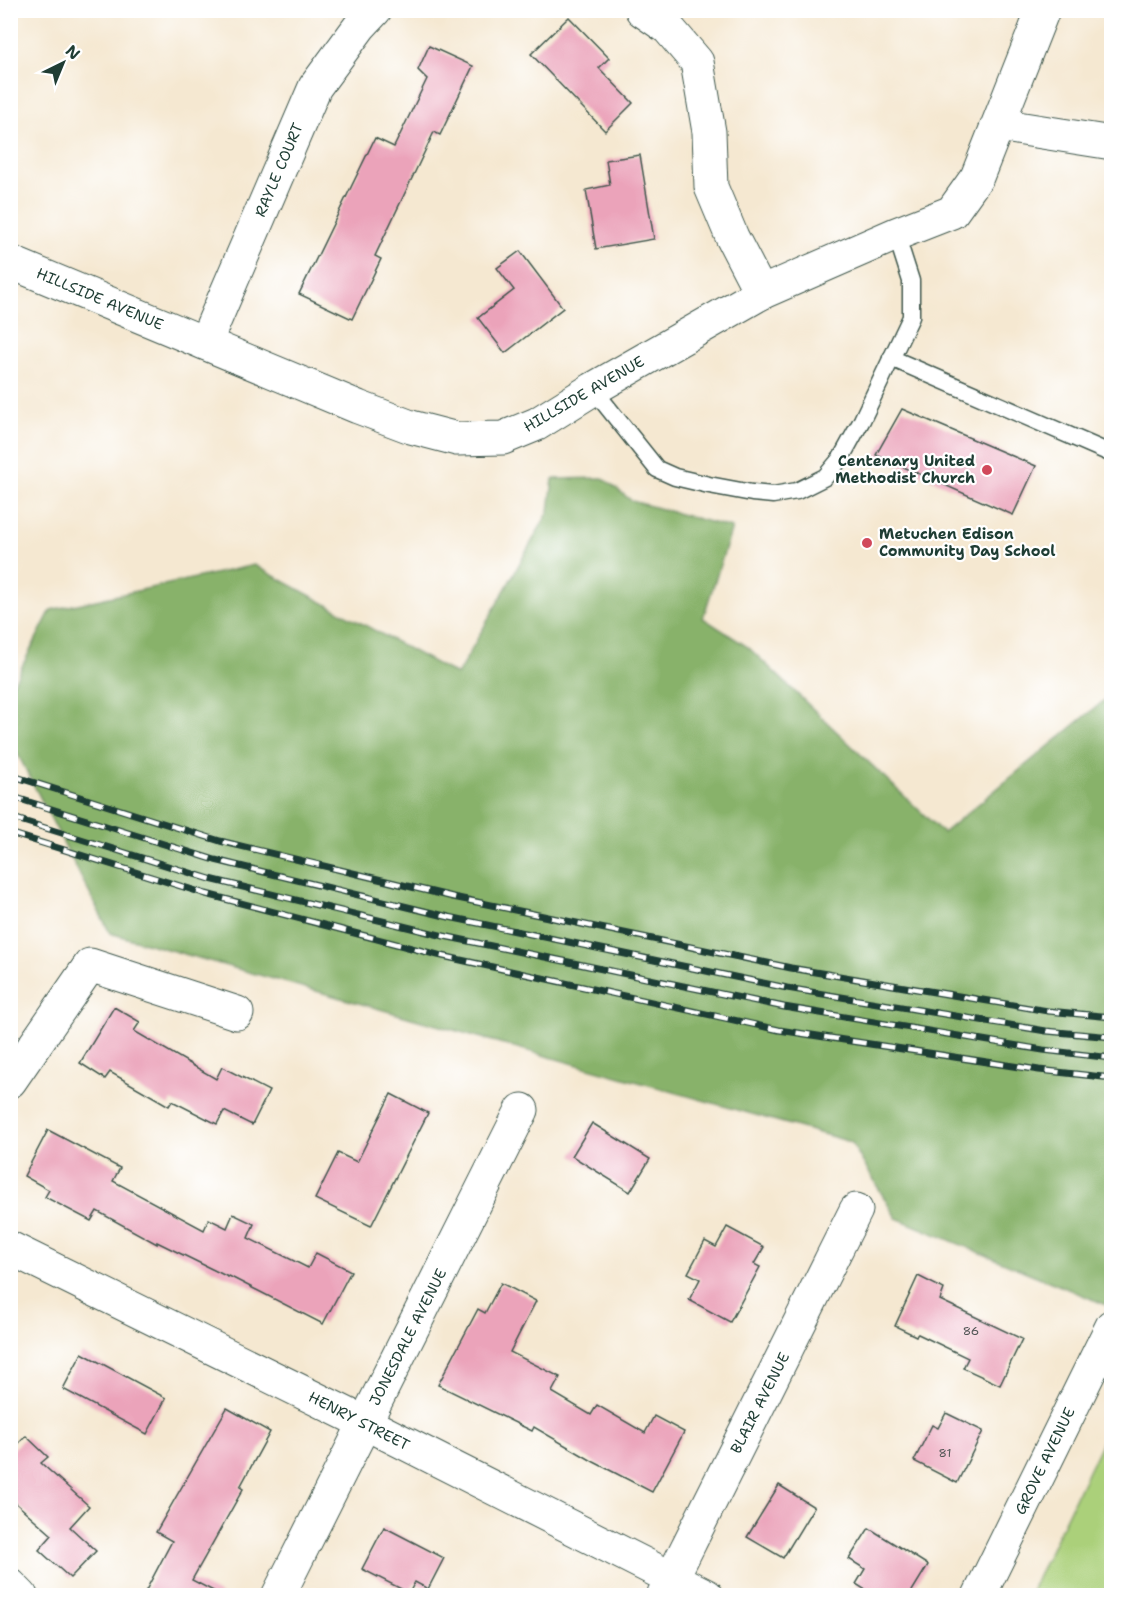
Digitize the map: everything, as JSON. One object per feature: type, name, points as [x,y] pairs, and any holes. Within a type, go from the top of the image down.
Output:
[{"type":"street","name":"RAYLE COURT","points":[[205,343],[315,87],[360,26],[375,10]]},
{"type":"street","points":[[642,10],[668,28],[697,62],[709,132],[711,187],[732,237],[761,293]]},
{"type":"street","name":"HILLSIDE AVENUE","points":[[10,262],[411,427],[457,439],[503,438],[537,424],[593,389],[761,293],[952,212],[977,177],[1043,10]]},
{"type":"street","points":[[998,124],[1112,143]]},
{"type":"street","points":[[10,1081],[90,965],[237,1013]]},
{"type":"street","name":"JONESDALE AVENUE","points":[[278,1596],[522,1110]]},
{"type":"street","name":"BLAIR AVENUE","points":[[667,1587],[856,1210]]},
{"type":"street","name":"HENRY STREET","points":[[10,1248],[365,1423],[667,1587],[707,1596]]},
{"type":"street","name":"GROVE AVENUE","points":[[980,1596],[1112,1326]]},
{"type":"street","points":[[10,1585],[21,1596]]},
{"type":"lane","points":[[593,389],[657,469],[675,477],[752,493],[773,495],[797,491],[825,477],[841,458],[862,420],[911,317],[911,282],[896,234]]},
{"type":"lane","points":[[891,358],[1112,454]]},
{"type":"green space","points":[[603,478],[632,501],[732,528],[703,618],[748,647],[943,833],[1111,695],[1111,1307],[896,1218],[851,1142],[110,933],[11,741],[11,688],[51,610],[254,565],[457,675],[549,511],[553,479]]},
{"type":"green space","points":[[1111,1423],[1111,1595],[1029,1595]]},
{"type":"building","points":[[569,17],[609,58],[599,68],[633,103],[605,131],[531,54]]},
{"type":"building","points":[[429,46],[473,66],[440,135],[434,132],[375,256],[381,259],[352,319],[299,294],[375,138],[394,147],[427,79],[418,70]]},
{"type":"building","points":[[640,155],[654,239],[596,249],[586,190],[610,185],[606,160]]},
{"type":"building","points":[[520,251],[563,308],[505,353],[478,318],[514,290],[497,268]]},
{"type":"building","points":[[902,409],[1036,466],[1013,515],[876,455]]},
{"type":"building","points":[[114,1007],[140,1022],[134,1031],[216,1079],[222,1067],[269,1091],[252,1125],[224,1111],[217,1124],[172,1101],[169,1106],[110,1072],[105,1079],[80,1063]]},
{"type":"building","points":[[391,1094],[428,1113],[371,1226],[315,1199],[338,1153],[357,1162]]},
{"type":"building","points":[[592,1123],[650,1159],[630,1192],[572,1156]]},
{"type":"building","points":[[48,1130],[120,1168],[113,1181],[204,1230],[209,1219],[227,1228],[233,1214],[254,1224],[248,1238],[308,1268],[316,1253],[351,1271],[323,1324],[229,1276],[157,1242],[157,1244],[97,1211],[91,1221],[45,1197],[49,1190],[24,1176]]},
{"type":"building","points":[[727,1227],[764,1247],[754,1264],[760,1267],[730,1322],[689,1300],[700,1279],[688,1273],[705,1241],[716,1247]]},
{"type":"building","points":[[918,1276],[944,1289],[940,1300],[1022,1339],[1000,1385],[963,1368],[968,1358],[918,1334],[916,1336],[895,1326]]},
{"type":"building","points":[[501,1283],[536,1301],[510,1352],[560,1377],[552,1392],[591,1415],[597,1405],[645,1433],[654,1416],[684,1432],[652,1492],[534,1427],[532,1431],[438,1385],[478,1309],[485,1313]]},
{"type":"building","points":[[82,1353],[166,1398],[147,1434],[63,1389]]},
{"type":"building","points":[[227,1408],[270,1432],[240,1487],[243,1489],[192,1580],[223,1596],[143,1596],[172,1541],[156,1532]]},
{"type":"building","points":[[946,1413],[983,1431],[957,1483],[914,1461],[932,1425],[938,1428]]},
{"type":"building","points":[[26,1436],[48,1457],[41,1463],[89,1506],[70,1527],[96,1551],[70,1578],[39,1550],[52,1535],[10,1498],[10,1452]]},
{"type":"building","points":[[779,1485],[814,1507],[783,1558],[747,1537]]},
{"type":"building","points":[[384,1527],[444,1558],[428,1589],[415,1582],[409,1593],[362,1569]]},
{"type":"building","points":[[869,1528],[928,1565],[909,1596],[875,1596],[856,1584],[865,1569],[849,1559]]},
{"type":"railway","points":[[10,775],[220,841],[453,897],[791,968],[1048,1011],[1112,1017]]},
{"type":"railway","points":[[10,796],[215,860],[449,917],[787,988],[1046,1031],[1112,1037]]},
{"type":"railway","points":[[10,817],[210,879],[444,936],[784,1007],[1043,1050],[1112,1058]]},
{"type":"railway","points":[[10,833],[206,894],[438,955],[779,1030],[1039,1070],[1112,1078]]},
{"type":"place","name":"Centenary United Methodist Church","points":[[987,470]]},
{"type":"place","name":"Metuchen Edison Community Day School","points":[[867,543]]}]
